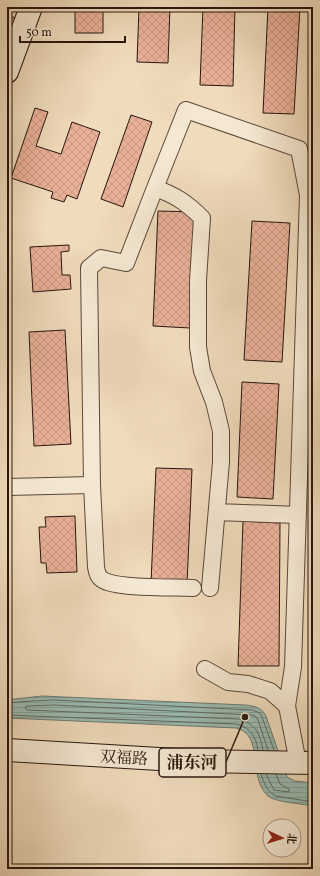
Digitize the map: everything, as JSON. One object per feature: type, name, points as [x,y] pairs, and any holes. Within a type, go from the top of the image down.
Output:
[{"type":"street","points":[[7,72],[31,7]]},
{"type":"street","points":[[193,588],[114,585],[101,579],[97,574],[96,567],[92,485],[89,268],[101,258],[126,263],[186,110],[299,149],[308,195],[293,667],[287,706],[300,763]]},
{"type":"street","points":[[155,188],[187,203],[202,218],[198,281],[198,347],[202,371],[214,402],[221,431],[221,462],[210,588]]},
{"type":"street","points":[[7,487],[92,485]]},
{"type":"street","points":[[217,512],[298,515]]},
{"type":"street","points":[[205,669],[228,682],[248,684],[270,691],[287,706]]},
{"type":"street","name":"双福路","points":[[7,750],[192,761],[300,763]]},
{"type":"water","points":[[42,696],[245,705],[257,708],[266,716],[287,777],[295,781],[313,783],[313,806],[283,801],[268,796],[262,788],[258,778],[250,739],[245,732],[236,728],[7,718],[7,700]]},
{"type":"building","points":[[75,7],[103,7],[103,33],[75,33]]},
{"type":"building","points":[[139,7],[170,7],[168,63],[137,62]]},
{"type":"building","points":[[203,7],[235,7],[233,86],[200,85]]},
{"type":"building","points":[[268,7],[300,7],[294,114],[263,113]]},
{"type":"building","points":[[7,15],[16,18],[7,42]]},
{"type":"building","points":[[35,108],[48,112],[36,146],[61,154],[72,122],[100,132],[77,199],[67,195],[64,202],[51,198],[53,192],[11,178]]},
{"type":"building","points":[[131,115],[152,122],[123,207],[101,199]]},
{"type":"building","points":[[158,211],[195,212],[190,328],[153,326]]},
{"type":"building","points":[[252,221],[290,223],[282,362],[244,360]]},
{"type":"building","points":[[69,245],[69,251],[61,252],[62,275],[70,275],[71,289],[33,292],[30,247]]},
{"type":"building","points":[[65,330],[71,444],[34,446],[29,332]]},
{"type":"building","points":[[242,382],[279,384],[273,499],[237,497]]},
{"type":"building","points":[[156,468],[192,469],[187,585],[151,583]]},
{"type":"building","points":[[75,516],[77,572],[47,573],[46,563],[41,563],[39,527],[46,527],[45,517]]},
{"type":"building","points":[[243,521],[280,523],[279,666],[238,666]]},
{"type":"place","name":"浦东河","points":[[245,717]]}]
